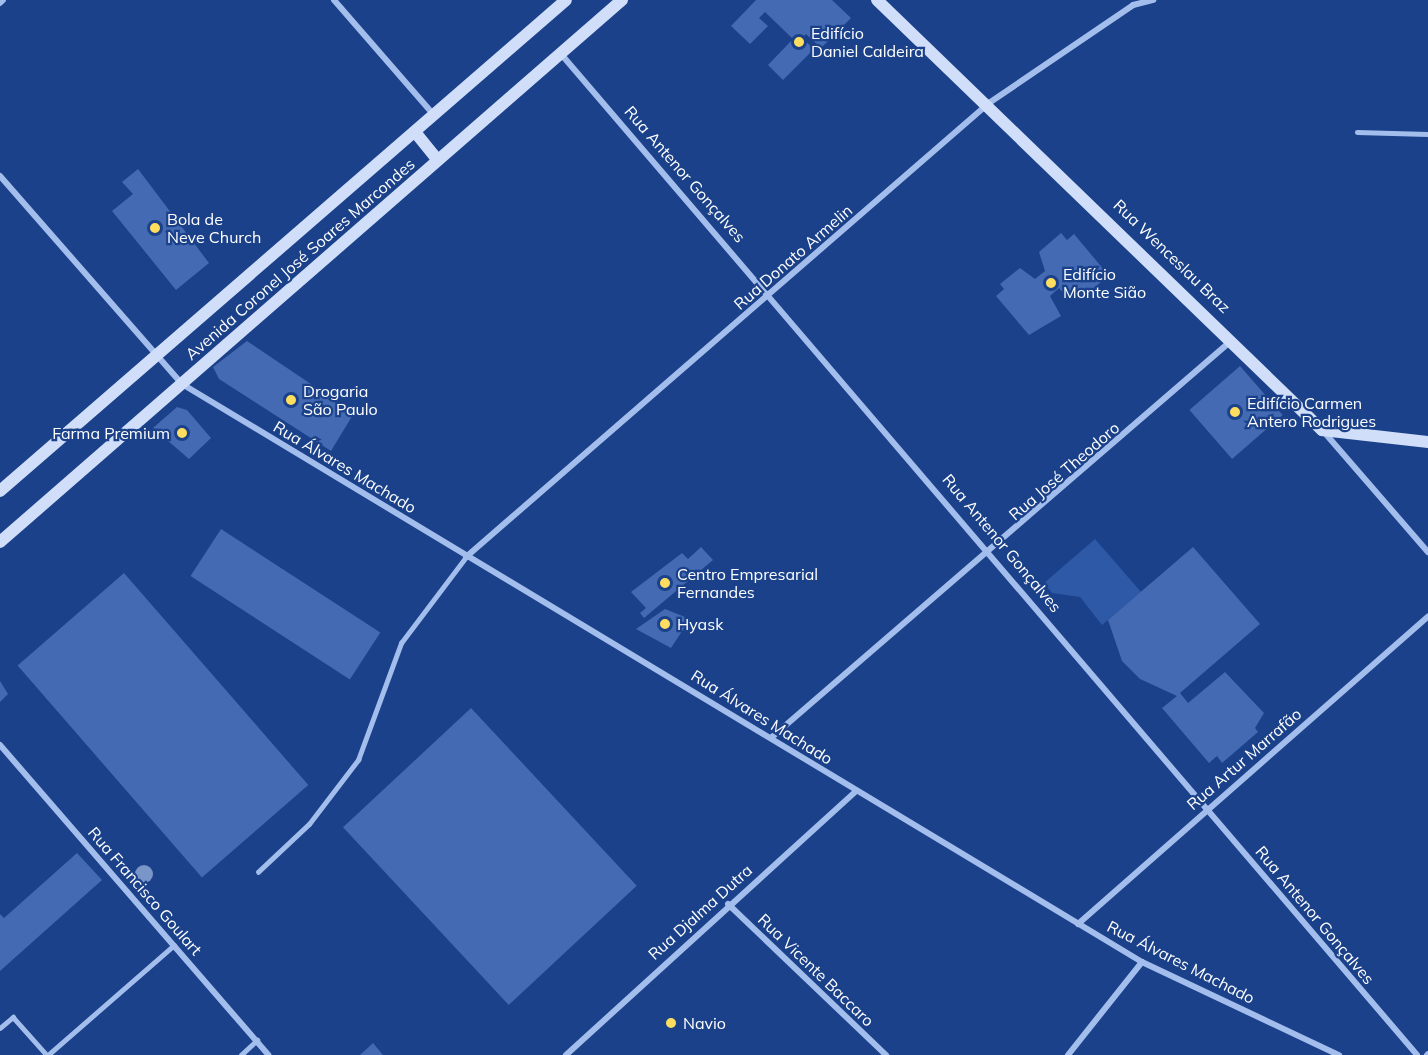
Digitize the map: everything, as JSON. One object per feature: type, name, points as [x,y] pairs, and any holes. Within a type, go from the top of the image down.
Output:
[{"type":"main road","name":"Avenida Coronel José Soares Marcondes","points":[[0,491],[566,0]]},
{"type":"main road","name":"Avenida Coronel José Soares Marcondes","points":[[0,542],[622,0]]},
{"type":"main road","name":"Rua Wenceslau Braz","points":[[877,0],[989,103],[1234,339],[1322,430]]},
{"type":"main road","points":[[415,132],[438,160]]},
{"type":"main road","points":[[1322,430],[1428,442]]},
{"type":"street","points":[[334,0],[434,116]]},
{"type":"street","name":"Rua Donato Armelin","points":[[466,557],[772,294],[989,103],[1133,5],[1153,0]]},
{"type":"street","name":"Rua Antenor Gonçalves","points":[[561,53],[772,294],[1417,1055]]},
{"type":"street","name":"Rua Álvares Machado","points":[[0,176],[182,384],[466,557],[772,737],[855,792],[1142,962],[1339,1055]]},
{"type":"street","name":"Rua José Theodoro","points":[[772,737],[992,552],[1234,339]]},
{"type":"street","name":"Rua Wenceslau Braz","points":[[1322,430],[1428,552]]},
{"type":"street","name":"Rua Artur Marrafão","points":[[1078,924],[1428,616]]},
{"type":"street","name":"Rua Francisco Goulart","points":[[0,745],[269,1055]]},
{"type":"street","name":"Rua Djalma Dutra","points":[[566,1055],[728,904],[855,792]]},
{"type":"street","name":"Rua Vicente Baccaro","points":[[728,904],[886,1055]]},
{"type":"street","points":[[1068,1055],[1142,962]]},
{"type":"lane","points":[[1357,132],[1428,134]]},
{"type":"lane","points":[[258,872],[309,824],[358,760],[401,643],[466,557]]},
{"type":"lane","points":[[0,1028],[13,1017],[48,1055],[174,945]]},
{"type":"lane","points":[[241,1055],[257,1040]]},
{"type":"shaded area","points":[[1095,539],[1141,592],[1102,625],[1080,597],[1052,593],[1044,583]]},
{"type":"building","name":"Edifício Daniel Caldeira","points":[[756,0],[832,0],[851,18],[821,48],[806,34],[802,38],[814,49],[783,80],[768,65],[793,39],[765,12],[759,18],[768,26],[750,44],[731,26]]},
{"type":"building","name":"Bola de Neve Church","points":[[138,169],[209,263],[176,290],[112,211],[133,194],[122,182]]},
{"type":"building","name":"Edifício Monte Sião","points":[[1061,233],[1067,240],[1074,234],[1105,271],[1098,277],[1101,282],[1080,300],[1072,290],[1065,295],[1059,288],[1050,296],[1061,316],[1029,335],[996,296],[1004,289],[1000,284],[1020,268],[1035,279],[1045,271],[1039,252]]},
{"type":"building","name":"Drogaria São Paulo","points":[[247,341],[354,413],[331,451],[219,379],[213,367]]},
{"type":"building","name":"Edifício Carmen Antero Rodrigues","points":[[1240,366],[1283,415],[1232,459],[1189,410]]},
{"type":"building","name":"Farma Premium","points":[[177,407],[187,410],[211,438],[189,459],[153,428]]},
{"type":"building","points":[[221,529],[380,632],[350,679],[191,576]]},
{"type":"building","name":"Centro Empresarial Fernandes","points":[[701,547],[713,560],[644,618],[640,613],[646,608],[631,592],[682,553],[688,559]]},
{"type":"building","points":[[1193,547],[1260,624],[1180,693],[1188,703],[1225,672],[1264,713],[1255,728],[1258,732],[1222,763],[1217,756],[1209,763],[1162,708],[1177,696],[1140,679],[1122,661],[1108,620]]},
{"type":"building","points":[[124,573],[308,785],[202,878],[18,666]]},
{"type":"building","name":"Hyask","points":[[665,609],[690,619],[671,648],[636,629]]},
{"type":"building","points":[[0,681],[8,694],[0,702]]},
{"type":"building","points":[[471,708],[637,886],[509,1005],[343,827]]},
{"type":"building","points":[[77,853],[102,880],[0,971],[0,914],[4,918]]},
{"type":"building","points":[[373,1043],[383,1055],[360,1055]]},
{"type":"place","name":"Edifício Daniel Caldeira","points":[[799,42]]},
{"type":"place","name":"Bola de Neve Church","points":[[155,228]]},
{"type":"place","name":"Edifício Monte Sião","points":[[1051,283]]},
{"type":"place","name":"Drogaria São Paulo","points":[[291,400]]},
{"type":"place","name":"Edifício Carmen Antero Rodrigues","points":[[1235,412]]},
{"type":"place","name":"Farma Premium","points":[[182,433]]},
{"type":"place","name":"Centro Empresarial Fernandes","points":[[665,583]]},
{"type":"place","name":"Hyask","points":[[665,624]]},
{"type":"place","name":"Navio","points":[[671,1023]]}]
